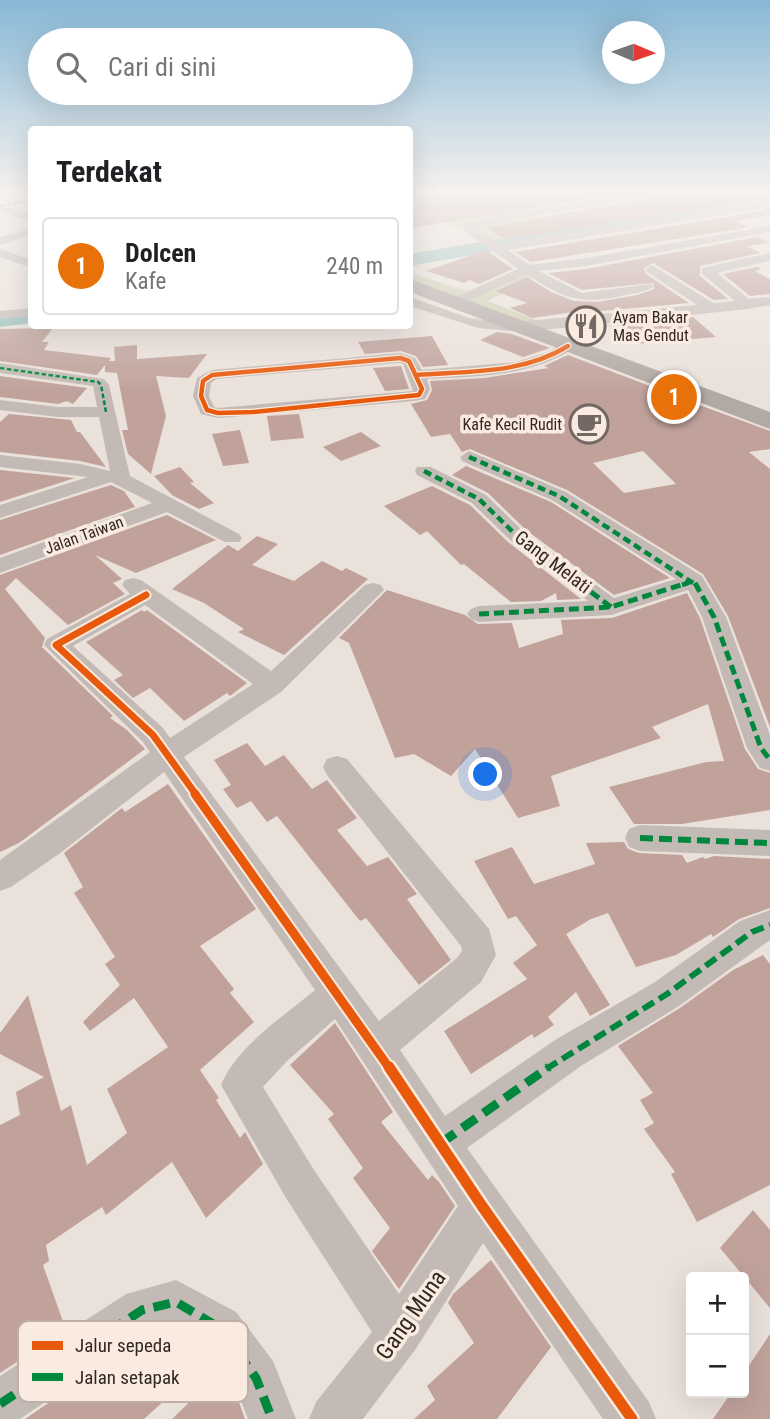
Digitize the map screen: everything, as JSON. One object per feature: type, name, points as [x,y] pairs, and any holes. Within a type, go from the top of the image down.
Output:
[{"type":"main road","points":[[413,286],[770,421]]},
{"type":"street","points":[[516,260],[580,297],[646,287]]},
{"type":"street","points":[[454,302],[528,269],[584,260]]},
{"type":"street","points":[[748,305],[708,274],[709,270],[755,260]]},
{"type":"street","points":[[652,269],[713,309]]},
{"type":"street","points":[[413,302],[469,324],[522,328],[770,301]]},
{"type":"street","points":[[0,315],[28,312]]},
{"type":"street","points":[[0,324],[28,321]]},
{"type":"street","points":[[418,375],[522,365],[547,359],[568,346]]},
{"type":"street","points":[[400,358],[409,361],[418,375],[422,389],[419,395],[253,412],[218,413],[207,410],[201,396],[203,381],[212,375],[222,374],[400,358]]},
{"type":"street","points":[[0,368],[101,384],[115,478]]},
{"type":"street","points":[[0,405],[58,412],[106,412]]},
{"type":"street","points":[[469,457],[559,496],[694,582],[714,617],[761,748],[770,760]]},
{"type":"street","points":[[0,461],[115,478],[232,538]]},
{"type":"street","points":[[0,470],[28,465]]},
{"type":"street","name":"Gang Melati","points":[[424,471],[479,499],[517,536],[611,607],[694,582]]},
{"type":"street","points":[[0,512],[115,478]]},
{"type":"street","name":"Jalan Taiwan","points":[[0,566],[169,504]]},
{"type":"street","points":[[272,685],[139,589],[56,645],[153,735],[376,1047],[482,1206],[632,1419]]},
{"type":"street","points":[[0,877],[167,757],[196,733],[272,685],[373,590]]},
{"type":"street","points":[[479,614],[611,607]]},
{"type":"street","points":[[337,767],[477,940],[479,956],[469,970],[376,1047]]},
{"type":"street","points":[[640,838],[770,843]]},
{"type":"street","points":[[441,1143],[568,1053],[667,994],[752,932],[770,925]]},
{"type":"street","points":[[337,994],[274,1048],[240,1085],[300,1184],[399,1335]]},
{"type":"street","name":"Gang Muna","points":[[333,1419],[399,1335],[482,1206]]},
{"type":"street","points":[[125,1321],[142,1310],[176,1302],[208,1321]]},
{"type":"street","points":[[248,1367],[256,1378],[272,1419]]},
{"type":"street","points":[[0,1404],[18,1392]]},
{"type":"green space","points":[[521,268],[538,275],[488,301],[541,322],[527,327],[413,283],[413,275],[467,291]]},
{"type":"building","points":[[457,260],[501,260],[513,269],[479,284],[469,280],[464,283],[426,271]]},
{"type":"building","points":[[633,260],[727,260],[700,266],[700,276],[728,299],[714,300],[653,263],[644,268],[646,274],[689,303],[590,312],[588,310],[532,318],[510,308],[527,303],[496,291],[527,277],[551,292],[574,301],[598,302],[654,289],[653,283],[582,290],[548,273]]},
{"type":"building","points":[[757,267],[762,269],[755,271],[770,279],[770,294],[750,296],[723,274]]},
{"type":"building","points":[[693,317],[716,337],[636,344],[623,330],[616,331],[605,326]]},
{"type":"building","points":[[0,329],[52,329],[42,342],[49,342],[44,350],[111,358],[109,361],[115,361],[114,347],[137,345],[137,359],[207,354],[189,378],[156,376],[166,416],[151,474],[128,454],[122,430],[128,430],[117,373],[105,372],[105,365],[97,375],[0,361]]},
{"type":"building","points":[[497,332],[512,334],[550,348],[523,357],[480,340]]},
{"type":"building","points":[[432,336],[448,365],[423,367],[416,356],[401,351],[365,354],[358,342]]},
{"type":"building","points":[[568,355],[650,386],[673,411],[691,402],[770,431],[770,449],[749,452],[770,469],[770,727],[728,616],[703,574],[567,490],[470,449],[462,452],[450,434],[431,437],[411,404],[427,400],[432,390],[430,381],[484,378],[549,368],[544,366]],"holes":[[[643,451],[676,484],[624,493],[593,463]]]},
{"type":"building","points":[[401,366],[409,389],[385,391],[373,368]]},
{"type":"building","points":[[0,376],[87,388],[73,404],[67,401],[58,404],[0,397]]},
{"type":"building","points":[[9,414],[71,420],[77,432],[80,432],[106,467],[80,461],[0,452],[0,422]]},
{"type":"building","points":[[299,414],[304,438],[271,441],[267,416]]},
{"type":"building","points":[[240,430],[249,463],[223,466],[212,434]]},
{"type":"building","points":[[361,432],[381,446],[341,461],[323,447]]},
{"type":"building","points":[[466,466],[551,502],[670,578],[614,595],[526,530],[488,493],[452,475]]},
{"type":"building","points":[[180,467],[194,482],[190,483],[214,503],[199,509],[172,495],[154,476]]},
{"type":"building","points":[[0,470],[75,478],[0,502]]},
{"type":"building","points":[[111,485],[124,491],[135,507],[0,555],[0,520]]},
{"type":"building","points":[[432,486],[470,505],[508,542],[581,599],[557,600],[556,593],[541,601],[511,602],[464,564],[461,565],[427,531],[420,535],[384,506]]},
{"type":"building","points":[[167,515],[216,540],[136,573],[95,555],[122,579],[113,583],[125,594],[68,625],[16,578],[5,589],[45,638],[42,647],[113,716],[110,718],[127,730],[145,749],[19,843],[0,852],[0,575]]},
{"type":"building","points":[[257,536],[278,544],[252,565],[294,581],[322,561],[342,571],[346,568],[368,579],[284,655],[238,632],[244,629],[204,603],[172,589],[228,545],[238,551]]},
{"type":"building","points":[[387,590],[465,615],[478,624],[512,623],[519,648],[563,634],[561,620],[612,618],[687,593],[700,618],[745,749],[758,769],[770,773],[770,810],[682,824],[634,824],[609,787],[706,762],[724,761],[708,704],[652,727],[661,738],[551,776],[560,806],[518,818],[475,749],[451,776],[414,754],[395,758],[349,643],[339,638]]},
{"type":"building","points":[[142,610],[147,610],[247,683],[230,696],[227,693],[184,721],[150,688],[133,698],[114,680],[123,675],[86,642]]},
{"type":"building","points":[[247,743],[265,766],[284,755],[312,789],[327,780],[357,818],[337,830],[367,866],[388,857],[417,894],[407,899],[451,960],[419,985],[366,918],[360,921],[277,816],[267,822],[251,801],[237,808],[223,789],[231,785],[214,760]]},
{"type":"building","points":[[168,784],[256,909],[200,946],[234,989],[230,993],[254,1022],[200,1070],[219,1098],[216,1100],[240,1138],[245,1132],[263,1164],[206,1218],[172,1162],[106,1215],[102,1207],[46,1245],[49,1261],[43,1265],[63,1321],[18,1321],[18,1361],[0,1373],[0,1125],[20,1115],[16,1092],[44,1077],[0,1054],[0,1033],[28,995],[61,1111],[71,1105],[87,1165],[127,1133],[107,1089],[168,1047],[134,998],[90,1031],[83,1022],[120,985],[105,964],[115,957],[74,893],[83,887],[64,853],[122,808],[125,812]]},
{"type":"building","points":[[624,842],[628,849],[639,853],[682,855],[687,863],[714,856],[770,859],[770,908],[739,919],[713,937],[711,934],[676,955],[636,967],[608,913],[591,919],[566,934],[610,1005],[590,1016],[576,992],[548,1017],[554,1025],[534,1038],[532,1034],[471,1074],[444,1031],[527,979],[513,963],[537,945],[516,916],[508,919],[474,861],[512,847],[534,884],[595,864],[586,843]]},
{"type":"building","points":[[763,955],[770,964],[770,1185],[697,1222],[671,1174],[675,1172],[644,1129],[654,1123],[640,1100],[653,1093],[618,1046],[680,1008],[733,970]]},
{"type":"building","points":[[335,1023],[393,1112],[381,1122],[428,1180],[432,1175],[439,1182],[455,1206],[399,1289],[372,1251],[390,1228],[353,1178],[363,1168],[328,1119],[334,1114],[290,1065]]},
{"type":"building","points":[[753,1210],[770,1230],[770,1308],[749,1283],[749,1272],[740,1272],[720,1248]]},
{"type":"building","points":[[491,1260],[551,1347],[497,1419],[414,1419],[435,1400],[427,1386],[474,1343],[448,1303],[453,1294]]},
{"type":"building","points":[[770,1334],[770,1419],[713,1419],[728,1398],[749,1398],[749,1366]]},
{"type":"building","points":[[50,1402],[163,1402],[144,1419],[25,1419]]},
{"type":"building","points":[[189,1402],[239,1402],[245,1419],[172,1419]]},
{"type":"waterway","points":[[0,320],[28,316]]},
{"type":"marked path","points":[[0,368],[98,382],[101,385],[106,412]]},
{"type":"marked path","points":[[469,457],[559,496],[694,581],[714,617],[761,748],[770,760]]},
{"type":"marked path","points":[[424,471],[479,499],[517,536],[611,607]]},
{"type":"marked path","points":[[479,614],[611,607],[694,581]]},
{"type":"marked path","points":[[640,838],[770,843]]},
{"type":"marked path","points":[[441,1143],[568,1053],[667,994],[752,932],[770,925]]},
{"type":"marked path","points":[[125,1321],[142,1310],[176,1302],[208,1321]]},
{"type":"marked path","points":[[248,1367],[256,1378],[272,1419]]},
{"type":"marked path","points":[[0,1404],[18,1392]]},
{"type":"cycle path","points":[[417,375],[422,389],[419,395],[253,412],[218,413],[207,410],[201,396],[203,381],[212,375],[400,358],[409,361],[417,375],[496,370],[536,362],[568,346]]},
{"type":"cycle path","points":[[146,595],[56,645],[153,735],[376,1047],[482,1206],[632,1419]]},
{"type":"place","name":"Ayam Bakar Mas Gendut","points":[[586,326]]},
{"type":"place","name":"Dolcen","points":[[674,397]]},
{"type":"place","name":"Kafe Kecil Rudit","points":[[589,424]]}]
